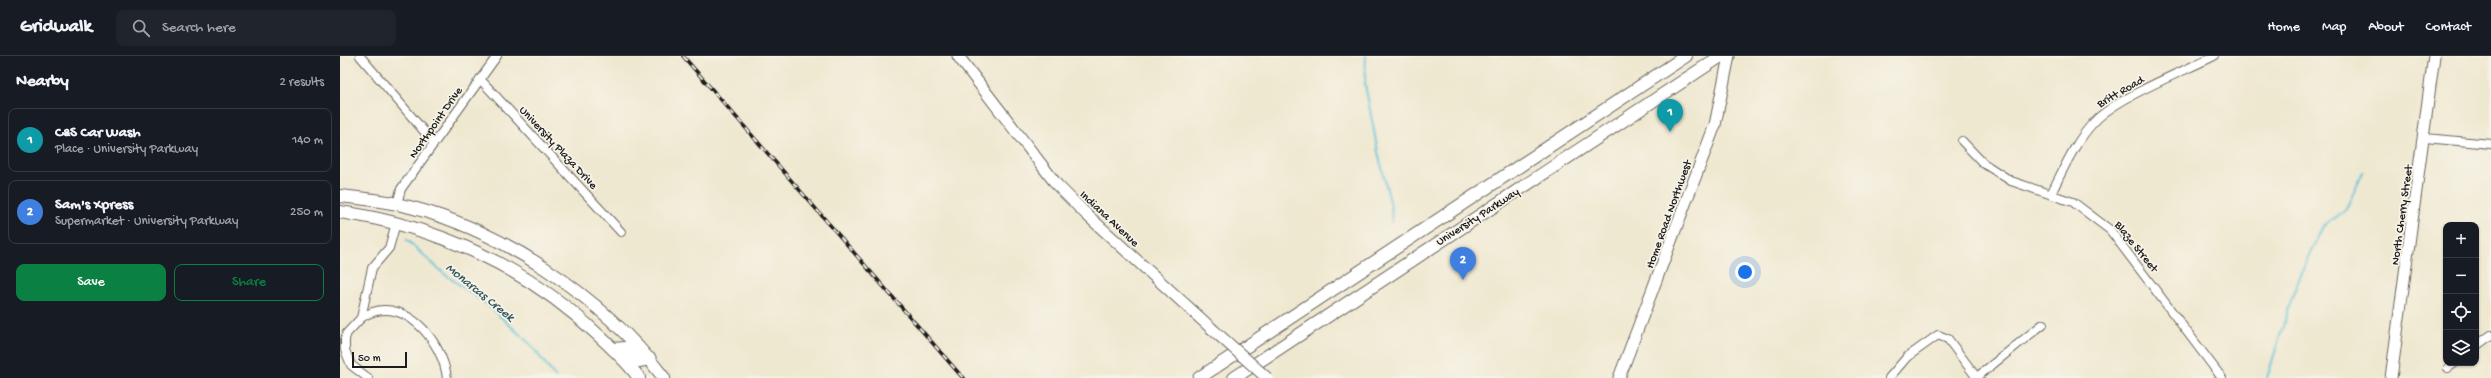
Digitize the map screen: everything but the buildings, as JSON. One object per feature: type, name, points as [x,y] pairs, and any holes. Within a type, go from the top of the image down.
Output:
[{"type":"main road","name":"University Parkway","points":[[1199,378],[1686,56]]},
{"type":"main road","name":"University Parkway","points":[[1234,378],[1721,56]]},
{"type":"main road","points":[[340,196],[398,204],[473,229],[545,268],[582,294],[650,359],[664,378]]},
{"type":"main road","points":[[340,208],[344,206],[390,212],[398,204]]},
{"type":"main road","points":[[340,212],[396,223],[457,243],[497,261],[537,285],[573,311],[613,349],[637,375],[648,369],[658,378]]},
{"type":"main road","points":[[396,223],[407,213],[464,231],[473,229]]},
{"type":"main road","points":[[613,349],[624,348],[639,361],[650,359]]},
{"type":"street","points":[[360,56],[434,142]]},
{"type":"street","name":"Northpoint Drive","points":[[398,204],[401,189],[497,56]]},
{"type":"street","name":"Indiana Avenue","points":[[958,56],[1057,185],[1087,215],[1267,378]]},
{"type":"street","name":"Home Road Northwest","points":[[1619,378],[1715,125],[1729,56]]},
{"type":"street","name":"Britt Road","points":[[2051,194],[2076,145],[2097,118],[2120,103],[2214,56]]},
{"type":"street","name":"North Cherry Street","points":[[2391,378],[2425,138],[2434,56]]},
{"type":"street","name":"University Plaza Drive","points":[[480,79],[621,232]]},
{"type":"street","points":[[2425,138],[2491,144]]},
{"type":"street","name":"Blaze Street","points":[[1962,141],[1983,163],[2011,181],[2051,194],[2078,206],[2110,230],[2222,378]]},
{"type":"street","points":[[361,318],[372,268],[389,248],[396,223]]},
{"type":"street","points":[[368,378],[351,365],[345,350],[347,333],[361,318],[373,312],[401,312],[413,320],[436,344],[446,366],[447,378]]},
{"type":"street","points":[[1889,378],[1907,357],[1938,335],[1948,339],[1977,378],[2043,324]]},
{"type":"street","points":[[2479,344],[2491,334]]},
{"type":"waterway","points":[[1366,56],[1365,84],[1378,152],[1391,206],[1392,222]]},
{"type":"waterway","points":[[2267,378],[2293,294],[2310,253],[2323,226],[2345,211],[2363,172]]},
{"type":"waterway","name":"Monarcas Creek","points":[[406,239],[443,273],[489,306],[531,345],[556,378]]},
{"type":"railway","points":[[683,56],[963,378]]},
{"type":"place","name":"C&S Car Wash","points":[[1670,132]]},
{"type":"place","name":"Sam's Xpress","points":[[1463,280]]}]
